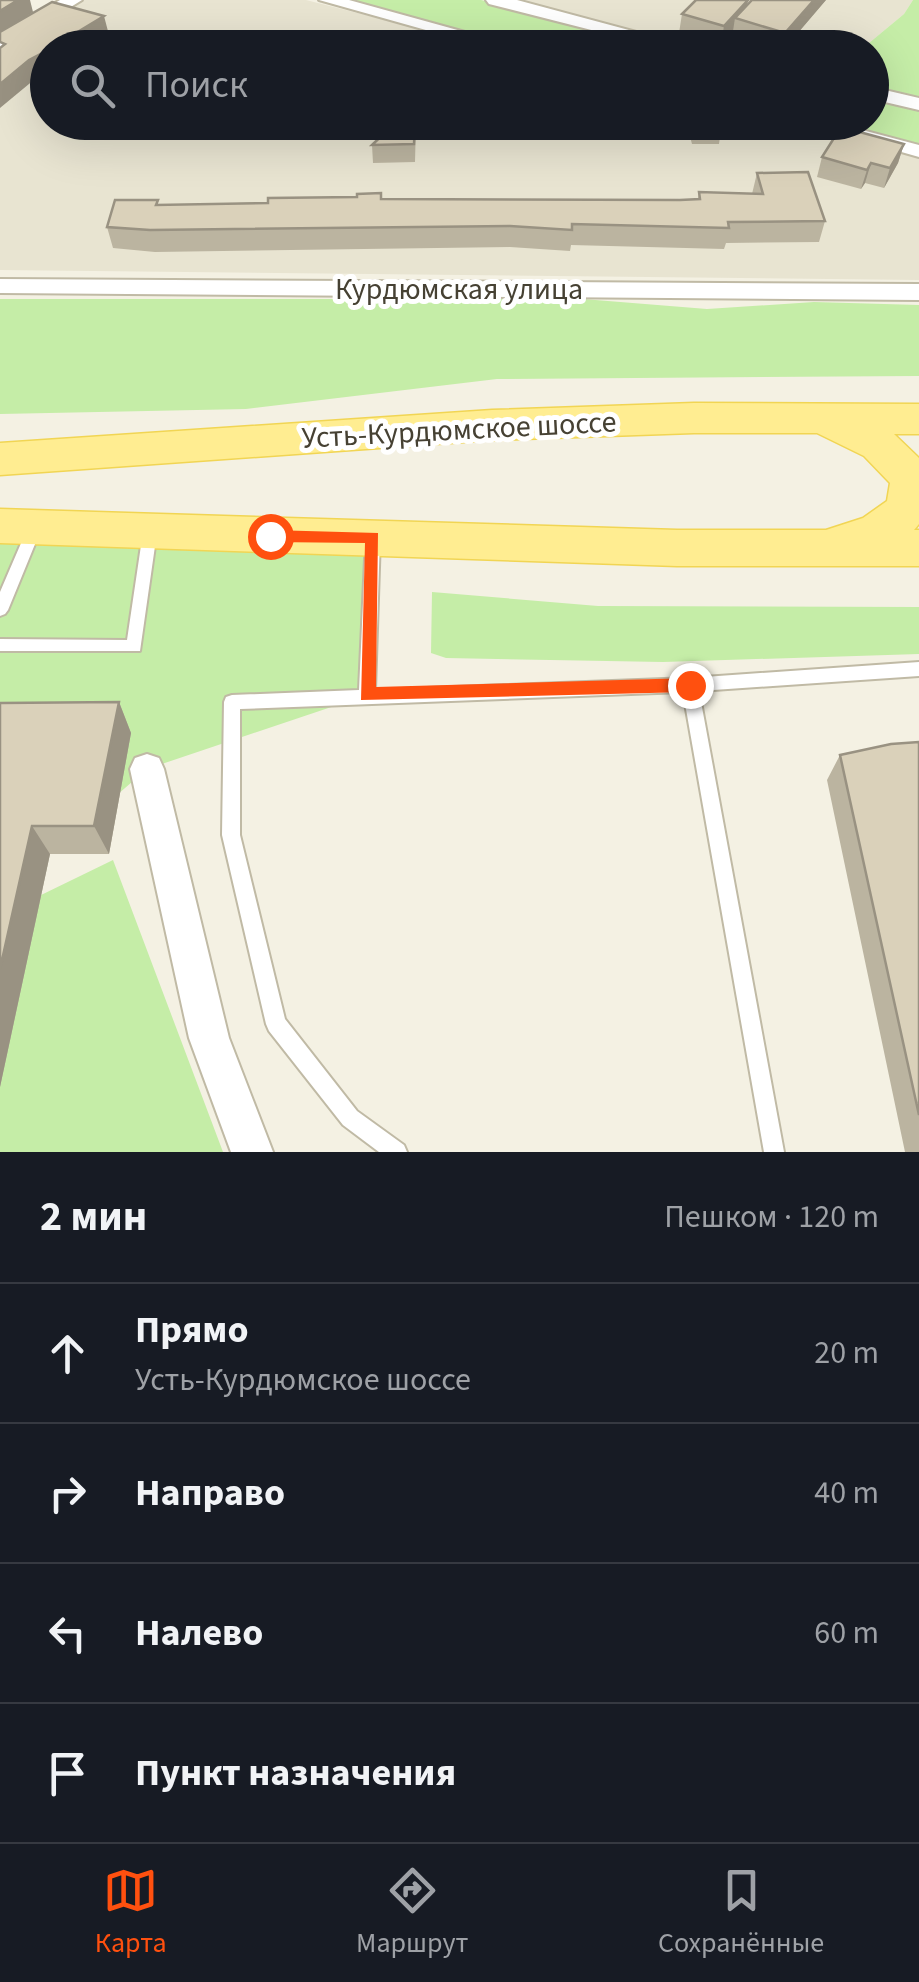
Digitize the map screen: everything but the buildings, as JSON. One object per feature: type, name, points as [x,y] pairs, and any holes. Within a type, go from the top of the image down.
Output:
[{"type":"main road","name":"Усть-Курдюмское шоссе","points":[[0,459],[492,426],[694,418],[919,419]]},
{"type":"main road","points":[[813,420],[872,438],[896,459],[912,483],[907,510],[888,527],[821,548]]},
{"type":"main road","points":[[17,527],[678,548],[919,548]]},
{"type":"street","points":[[0,45],[73,0]]},
{"type":"street","points":[[328,0],[444,30]]},
{"type":"street","points":[[495,0],[615,30]]},
{"type":"street","points":[[889,97],[919,104]]},
{"type":"street","points":[[874,140],[919,152]]},
{"type":"street","name":"Курдюмская улица","points":[[0,286],[919,292]]},
{"type":"street","points":[[147,769],[209,1038],[252,1152]]},
{"type":"lane","points":[[0,610],[17,527]]},
{"type":"lane","points":[[0,646],[134,646],[150,532]]},
{"type":"lane","points":[[367,695],[373,537]]},
{"type":"lane","points":[[397,1152],[350,1118],[276,1024],[231,835],[232,702],[690,685],[919,669]]},
{"type":"lane","points":[[690,685],[774,1152]]},
{"type":"shaded area","points":[[80,0],[306,0],[425,30],[31,30]]},
{"type":"shaded area","points":[[506,0],[913,0],[904,14],[885,30],[629,30]]},
{"type":"shaded area","points":[[30,31],[30,140],[857,140],[919,156],[919,280],[0,270],[0,49]]},
{"type":"green space","points":[[340,0],[481,0],[604,30],[460,30]]},
{"type":"green space","points":[[913,0],[919,0],[919,101],[889,94],[889,30],[885,30],[904,14]]},
{"type":"green space","points":[[889,100],[919,108],[919,146],[889,139]]},
{"type":"green space","points":[[0,299],[583,299],[707,309],[814,302],[919,305],[919,376],[497,379],[246,409],[0,414]]},
{"type":"green space","points":[[0,529],[373,537],[367,695],[147,769],[0,896]]},
{"type":"green space","points":[[432,592],[598,606],[919,607],[919,654],[663,662],[446,658],[431,653]]},
{"type":"green space","points":[[113,860],[223,1152],[0,1152],[0,915]]},
{"type":"route","points":[[270,536],[373,537],[367,695],[690,685]]}]
